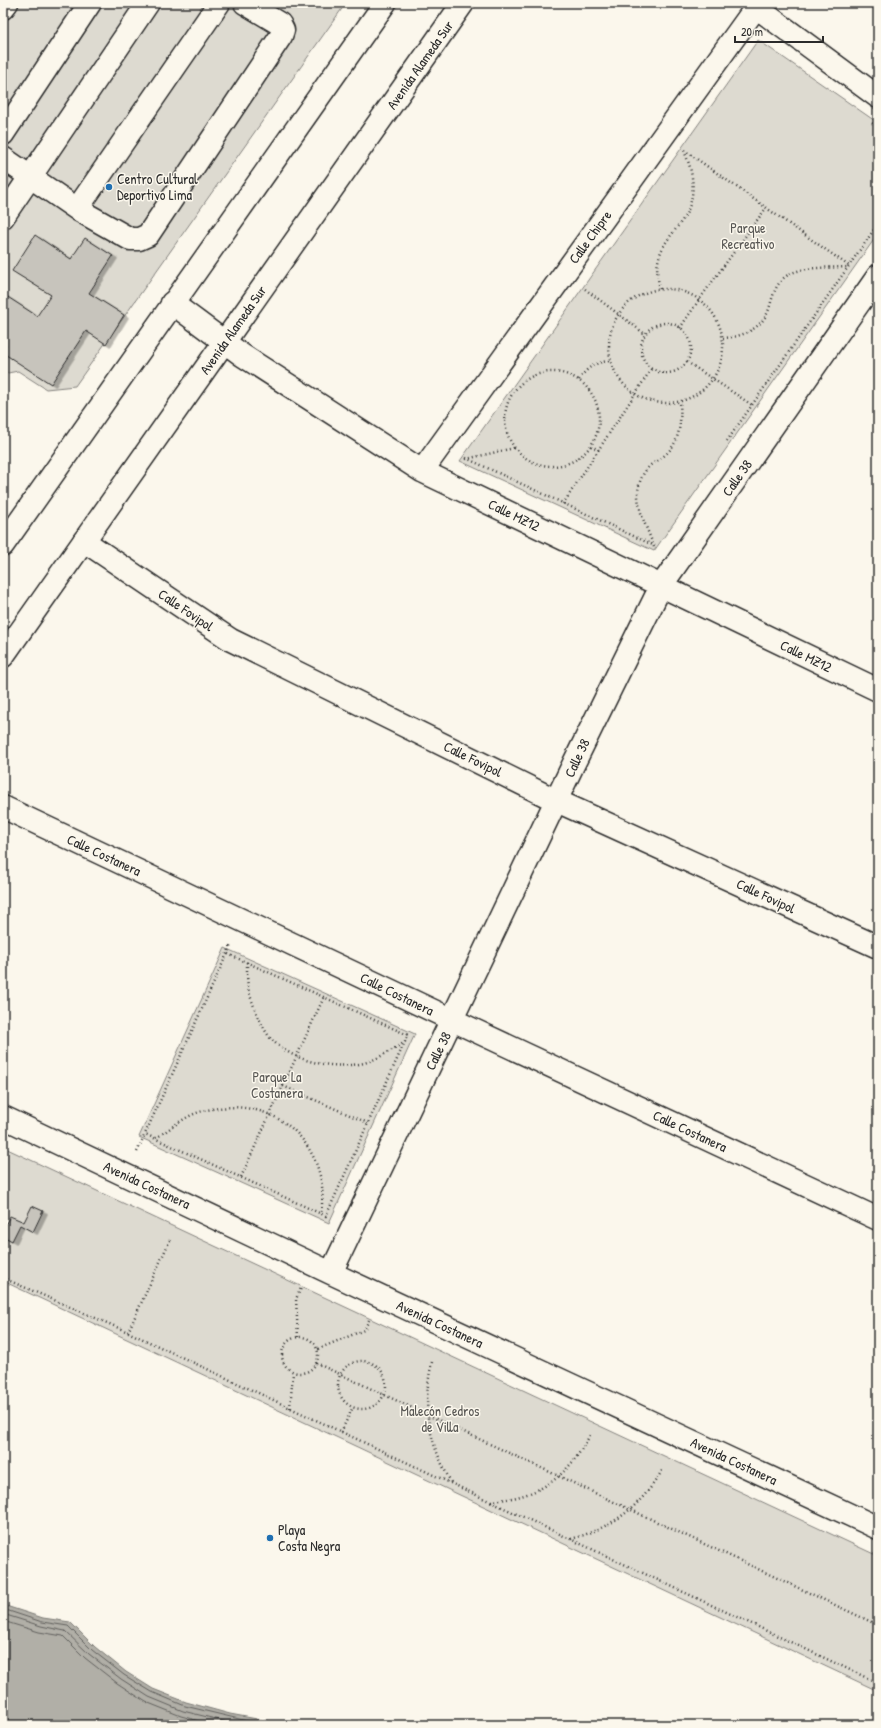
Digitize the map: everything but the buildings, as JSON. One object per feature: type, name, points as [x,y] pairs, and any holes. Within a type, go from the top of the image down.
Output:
[{"type":"street","points":[[3,8],[7,3]]},
{"type":"street","points":[[3,134],[90,3]]},
{"type":"street","points":[[3,217],[148,3]]},
{"type":"street","points":[[77,208],[219,3]]},
{"type":"street","points":[[3,158],[30,178],[77,208],[130,239],[139,239],[148,235],[281,36],[282,30],[280,24],[246,3]]},
{"type":"street","points":[[3,545],[172,303],[385,3]]},
{"type":"street","name":"Avenida Alameda Sur","points":[[3,656],[463,3]]},
{"type":"street","points":[[757,5],[878,97]]},
{"type":"street","name":"Calle Chipre","points":[[422,471],[757,5]]},
{"type":"street","name":"Calle 38","points":[[331,1273],[661,586],[878,276]]},
{"type":"street","name":"Calle MZ12","points":[[172,303],[242,355],[422,471],[878,690]]},
{"type":"street","name":"Calle Fovipol","points":[[84,541],[231,640],[557,800],[878,947]]},
{"type":"street","name":"Calle Costanera","points":[[3,808],[878,1219]]},
{"type":"street","name":"Avenida Costanera","points":[[3,1117],[331,1273],[878,1528]]},
{"type":"path","points":[[865,119],[878,127]]},
{"type":"path","points":[[679,156],[688,143]]},
{"type":"path","points":[[683,150],[849,266]]},
{"type":"path","points":[[660,289],[657,276],[658,262],[661,251],[666,241],[682,222],[688,210],[692,196],[693,180],[690,164],[683,150]]},
{"type":"path","points":[[680,328],[766,208]]},
{"type":"path","points":[[726,444],[878,224]]},
{"type":"path","points":[[722,338],[734,338],[754,329],[768,311],[774,289],[788,274],[805,269],[849,266]]},
{"type":"path","points":[[580,295],[589,283]]},
{"type":"path","points":[[585,289],[645,334]]},
{"type":"path","points":[[660,289],[676,290],[692,295],[699,300],[706,304],[716,318],[724,349],[721,365],[713,380],[702,391],[688,400],[680,402],[655,403],[640,398],[627,388],[617,376],[610,360],[609,339],[611,328],[618,314],[630,302],[644,294],[660,289]]},
{"type":"path","points":[[662,324],[671,324],[680,328],[687,335],[690,344],[690,353],[687,362],[679,369],[670,373],[661,372],[652,368],[645,362],[642,353],[642,343],[645,334],[652,327],[662,324]]},
{"type":"path","points":[[579,380],[589,367],[599,362],[610,360]]},
{"type":"path","points":[[687,362],[752,405]]},
{"type":"path","points":[[563,504],[652,368]]},
{"type":"path","points":[[550,371],[565,373],[579,380],[590,390],[597,403],[600,418],[598,433],[591,446],[581,456],[568,464],[553,467],[538,465],[525,458],[514,448],[507,435],[504,420],[506,405],[513,392],[523,381],[536,374],[550,371]]},
{"type":"path","points":[[504,404],[526,373]]},
{"type":"path","points":[[661,586],[654,547],[639,506],[638,494],[640,481],[652,464],[670,451],[676,441],[681,418],[680,402]]},
{"type":"path","points":[[591,446],[599,450]]},
{"type":"path","points":[[465,459],[514,448]]},
{"type":"path","points":[[465,459],[470,453]]},
{"type":"path","points":[[465,459],[654,547]]},
{"type":"path","points":[[654,547],[659,540]]},
{"type":"path","points":[[228,954],[247,962],[408,1035],[326,1216],[145,1134],[228,954]]},
{"type":"path","points":[[247,962],[248,988],[256,1012],[271,1039],[287,1052],[313,1062],[340,1066],[364,1063],[388,1053],[405,1042]]},
{"type":"path","points":[[241,1177],[271,1115],[324,997]]},
{"type":"path","points":[[284,1086],[368,1123]]},
{"type":"path","points":[[156,1139],[180,1122],[202,1111],[227,1106],[248,1108],[271,1115],[289,1126],[298,1134],[311,1151],[322,1187],[321,1214]]},
{"type":"path","points":[[128,1332],[170,1240]]},
{"type":"path","points":[[298,1336],[296,1298],[312,1263]]},
{"type":"path","points":[[3,1278],[128,1332],[878,1683]]},
{"type":"path","points":[[318,1349],[364,1330],[380,1296]]},
{"type":"path","points":[[298,1336],[313,1342],[318,1349],[318,1358],[316,1363],[309,1371],[302,1374],[293,1373],[286,1368],[282,1361],[281,1353],[284,1345],[290,1339],[298,1336]]},
{"type":"path","points":[[363,1360],[372,1362],[380,1368],[385,1376],[387,1385],[385,1395],[371,1408],[362,1409],[352,1407],[344,1402],[339,1394],[338,1384],[340,1374],[345,1367],[354,1362],[363,1360]]},
{"type":"path","points":[[432,1362],[428,1379],[428,1416],[434,1445],[440,1462],[452,1484]]},
{"type":"path","points":[[316,1363],[878,1625]]},
{"type":"path","points":[[290,1408],[293,1373]]},
{"type":"path","points":[[341,1432],[352,1407]]},
{"type":"path","points":[[489,1501],[526,1495],[542,1488],[571,1465],[590,1435]]},
{"type":"path","points":[[570,1539],[593,1532],[614,1522],[630,1510],[644,1496],[663,1469]]},
{"type":"green space","name":"Centro Cultural Deportivo Lima","points":[[3,3],[346,3],[75,386],[46,389],[18,371],[3,374]]},
{"type":"green space","name":"Parque Recreativo","points":[[758,40],[878,123],[878,234],[654,551],[460,461]]},
{"type":"green space","name":"Parque La Costanera","points":[[225,948],[415,1034],[329,1223],[139,1137]]},
{"type":"green space","name":"Malecón Cedros de Villa","points":[[3,1147],[878,1556],[878,1691],[3,1281]]},
{"type":"water","points":[[3,1605],[43,1618],[70,1622],[95,1647],[126,1672],[153,1689],[186,1702],[230,1714],[289,1725],[3,1725]]},
{"type":"place","name":"Centro Cultural Deportivo Lima","points":[[109,187]]},
{"type":"place","name":"Playa Costa Negra","points":[[270,1538]]}]
